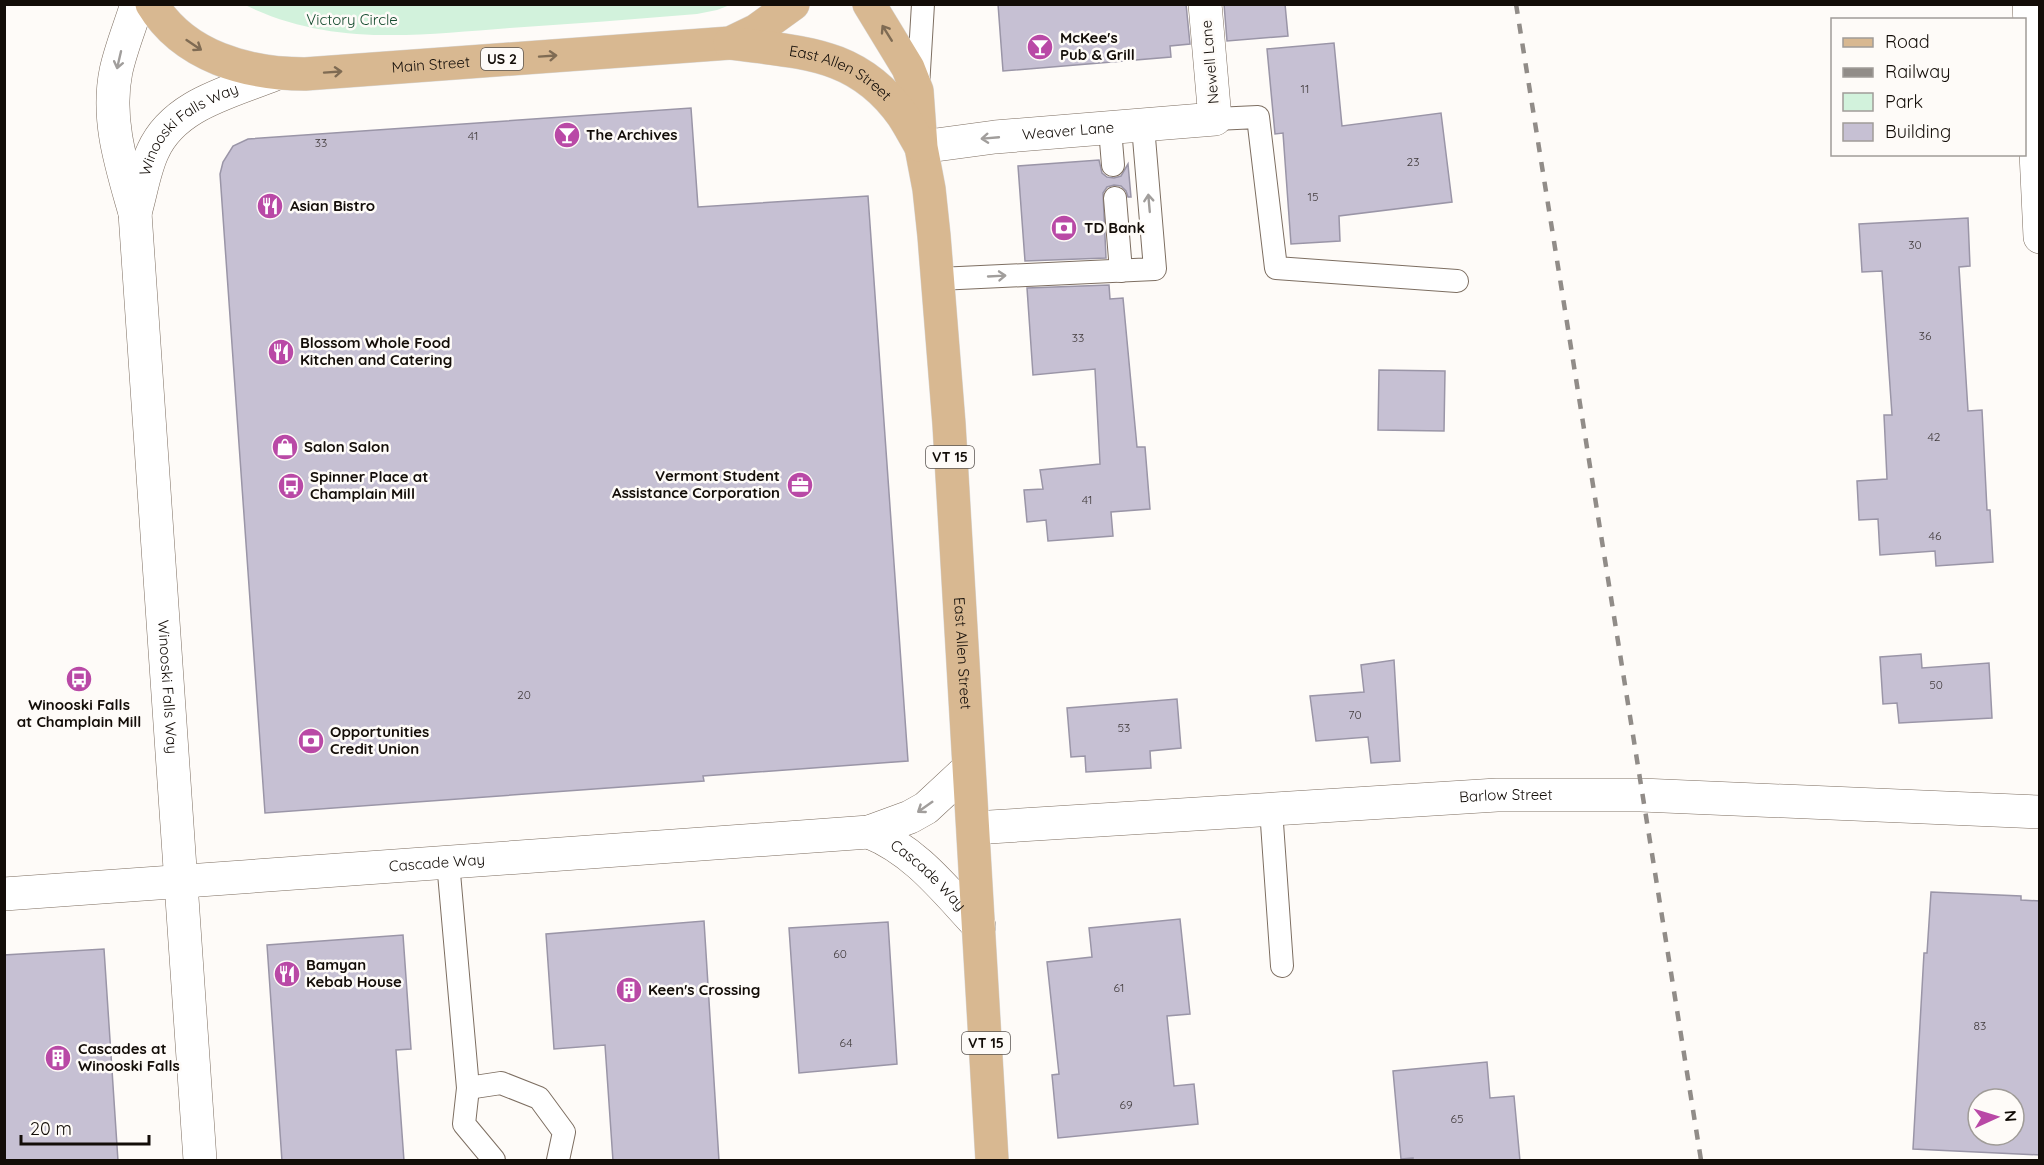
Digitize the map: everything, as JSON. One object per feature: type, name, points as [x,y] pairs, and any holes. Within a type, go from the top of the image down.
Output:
[{"type":"main road","name":"Main Street","points":[[152,4],[173,30],[195,48],[219,60],[275,74],[305,74],[730,43],[757,30],[793,4]]},
{"type":"main road","name":"East Allen Street","points":[[869,4],[908,68],[918,91],[921,147],[929,189],[938,279],[992,1161]]},
{"type":"main road","name":"East Allen Street","points":[[730,43],[813,55],[831,59],[852,69],[877,87],[903,116],[921,147]]},
{"type":"street","name":"Winooski Falls Way","points":[[137,4],[121,50],[113,98],[118,153],[135,213],[200,1161]]},
{"type":"street","name":"Newell Lane","points":[[1205,4],[1215,119]]},
{"type":"street","points":[[2029,4],[2040,237]]},
{"type":"street","name":"Winooski Falls Way","points":[[135,213],[152,152],[162,134],[175,121],[190,109],[275,74]]},
{"type":"street","name":"Weaver Lane","points":[[921,147],[994,137],[1215,119]]},
{"type":"street","name":"Cascade Way","points":[[4,894],[869,832],[910,817],[926,808],[968,769]]},
{"type":"street","name":"Barlow Street","points":[[973,828],[1497,795],[1641,795],[2040,812]]},
{"type":"street","name":"Cascade Way","points":[[869,832],[895,844],[925,867],[979,926]]},
{"type":"lane","name":"East Allen Street","points":[[918,91],[923,4]]},
{"type":"lane","points":[[1215,119],[1258,117],[1275,268],[1457,281]]},
{"type":"lane","points":[[938,279],[1155,269],[1143,126]]},
{"type":"lane","points":[[1110,129],[1113,165]]},
{"type":"lane","points":[[1115,198],[1121,271]]},
{"type":"lane","points":[[1271,808],[1282,966]]},
{"type":"lane","points":[[448,862],[468,1088],[465,1124],[494,1161]]},
{"type":"lane","points":[[468,1088],[501,1083],[539,1098],[564,1132],[558,1161]]},
{"type":"green space","name":"Victory Circle","points":[[245,5],[730,5],[697,14],[442,33],[375,35],[343,33],[310,27]]},
{"type":"building","points":[[998,4],[1186,4],[1190,44],[1170,46],[1171,57],[1003,71]]},
{"type":"building","points":[[1224,4],[1285,4],[1288,36],[1227,41]]},
{"type":"building","points":[[1334,43],[1342,126],[1441,113],[1452,202],[1339,216],[1340,241],[1291,244],[1283,133],[1275,134],[1267,49]]},
{"type":"building","points":[[691,108],[698,207],[868,196],[908,761],[703,776],[704,781],[265,813],[220,174],[223,162],[233,146],[248,139]]},
{"type":"building","name":"TD Bank","points":[[1099,160],[1102,173],[1114,178],[1121,176],[1128,164],[1131,197],[1128,197],[1121,186],[1114,185],[1107,187],[1103,193],[1106,258],[1025,261],[1018,166]]},
{"type":"building","points":[[1968,218],[1970,266],[1959,267],[1968,411],[1982,410],[1987,510],[1990,510],[1993,562],[1936,566],[1935,551],[1880,555],[1878,519],[1859,520],[1857,481],[1887,479],[1884,415],[1892,415],[1882,271],[1862,272],[1859,224]]},
{"type":"building","points":[[1109,285],[1110,299],[1123,298],[1137,447],[1145,447],[1150,509],[1111,512],[1113,536],[1048,541],[1046,520],[1027,522],[1024,490],[1043,489],[1040,470],[1100,464],[1095,369],[1033,375],[1027,288]]},
{"type":"building","points":[[1379,370],[1445,371],[1444,431],[1378,430]]},
{"type":"building","points":[[1921,654],[1922,668],[1989,663],[1992,718],[1899,723],[1897,703],[1883,704],[1880,657]]},
{"type":"building","points":[[1394,660],[1400,761],[1371,763],[1368,737],[1316,741],[1310,696],[1364,692],[1361,665]]},
{"type":"building","points":[[1177,699],[1181,748],[1150,751],[1151,768],[1086,772],[1085,756],[1071,757],[1067,708]]},
{"type":"building","points":[[1931,892],[2021,896],[2021,900],[2040,901],[2040,1155],[1913,1149],[1924,953],[1927,953]]},
{"type":"building","points":[[1180,919],[1190,1014],[1167,1016],[1174,1086],[1194,1084],[1198,1124],[1058,1138],[1052,1075],[1059,1074],[1047,962],[1092,957],[1089,928]]},
{"type":"building","name":"Keen's Crossing","points":[[704,921],[719,1161],[613,1161],[605,1045],[554,1049],[546,934]]},
{"type":"building","points":[[888,922],[897,1064],[799,1073],[789,928]]},
{"type":"building","points":[[403,935],[411,1049],[396,1050],[404,1161],[282,1161],[267,945]]},
{"type":"building","name":"Cascades at Winooski Falls","points":[[104,949],[118,1161],[4,1161],[4,955]]},
{"type":"building","points":[[1487,1062],[1490,1098],[1514,1096],[1520,1161],[1401,1159],[1393,1071]]},
{"type":"railway","points":[[1516,4],[1701,1160]]},
{"type":"place","name":"McKee's Pub & Grill","points":[[1040,47]]},
{"type":"place","name":"The Archives","points":[[567,135]]},
{"type":"place","name":"Asian Bistro","points":[[270,206]]},
{"type":"place","name":"TD Bank","points":[[1064,228]]},
{"type":"place","name":"Blossom Whole Food Kitchen and Catering","points":[[281,352]]},
{"type":"place","name":"Salon Salon","points":[[285,447]]},
{"type":"place","name":"Vermont Student Assistance Corporation","points":[[800,485]]},
{"type":"place","name":"Spinner Place at Champlain Mill","points":[[291,486]]},
{"type":"place","name":"Winooski Falls at Champlain Mill","points":[[79,679]]},
{"type":"place","name":"Opportunities Credit Union","points":[[311,741]]},
{"type":"place","name":"Bamyan Kebab House","points":[[287,974]]},
{"type":"place","name":"Keen's Crossing","points":[[629,990]]},
{"type":"place","name":"Cascades at Winooski Falls","points":[[58,1058]]}]
